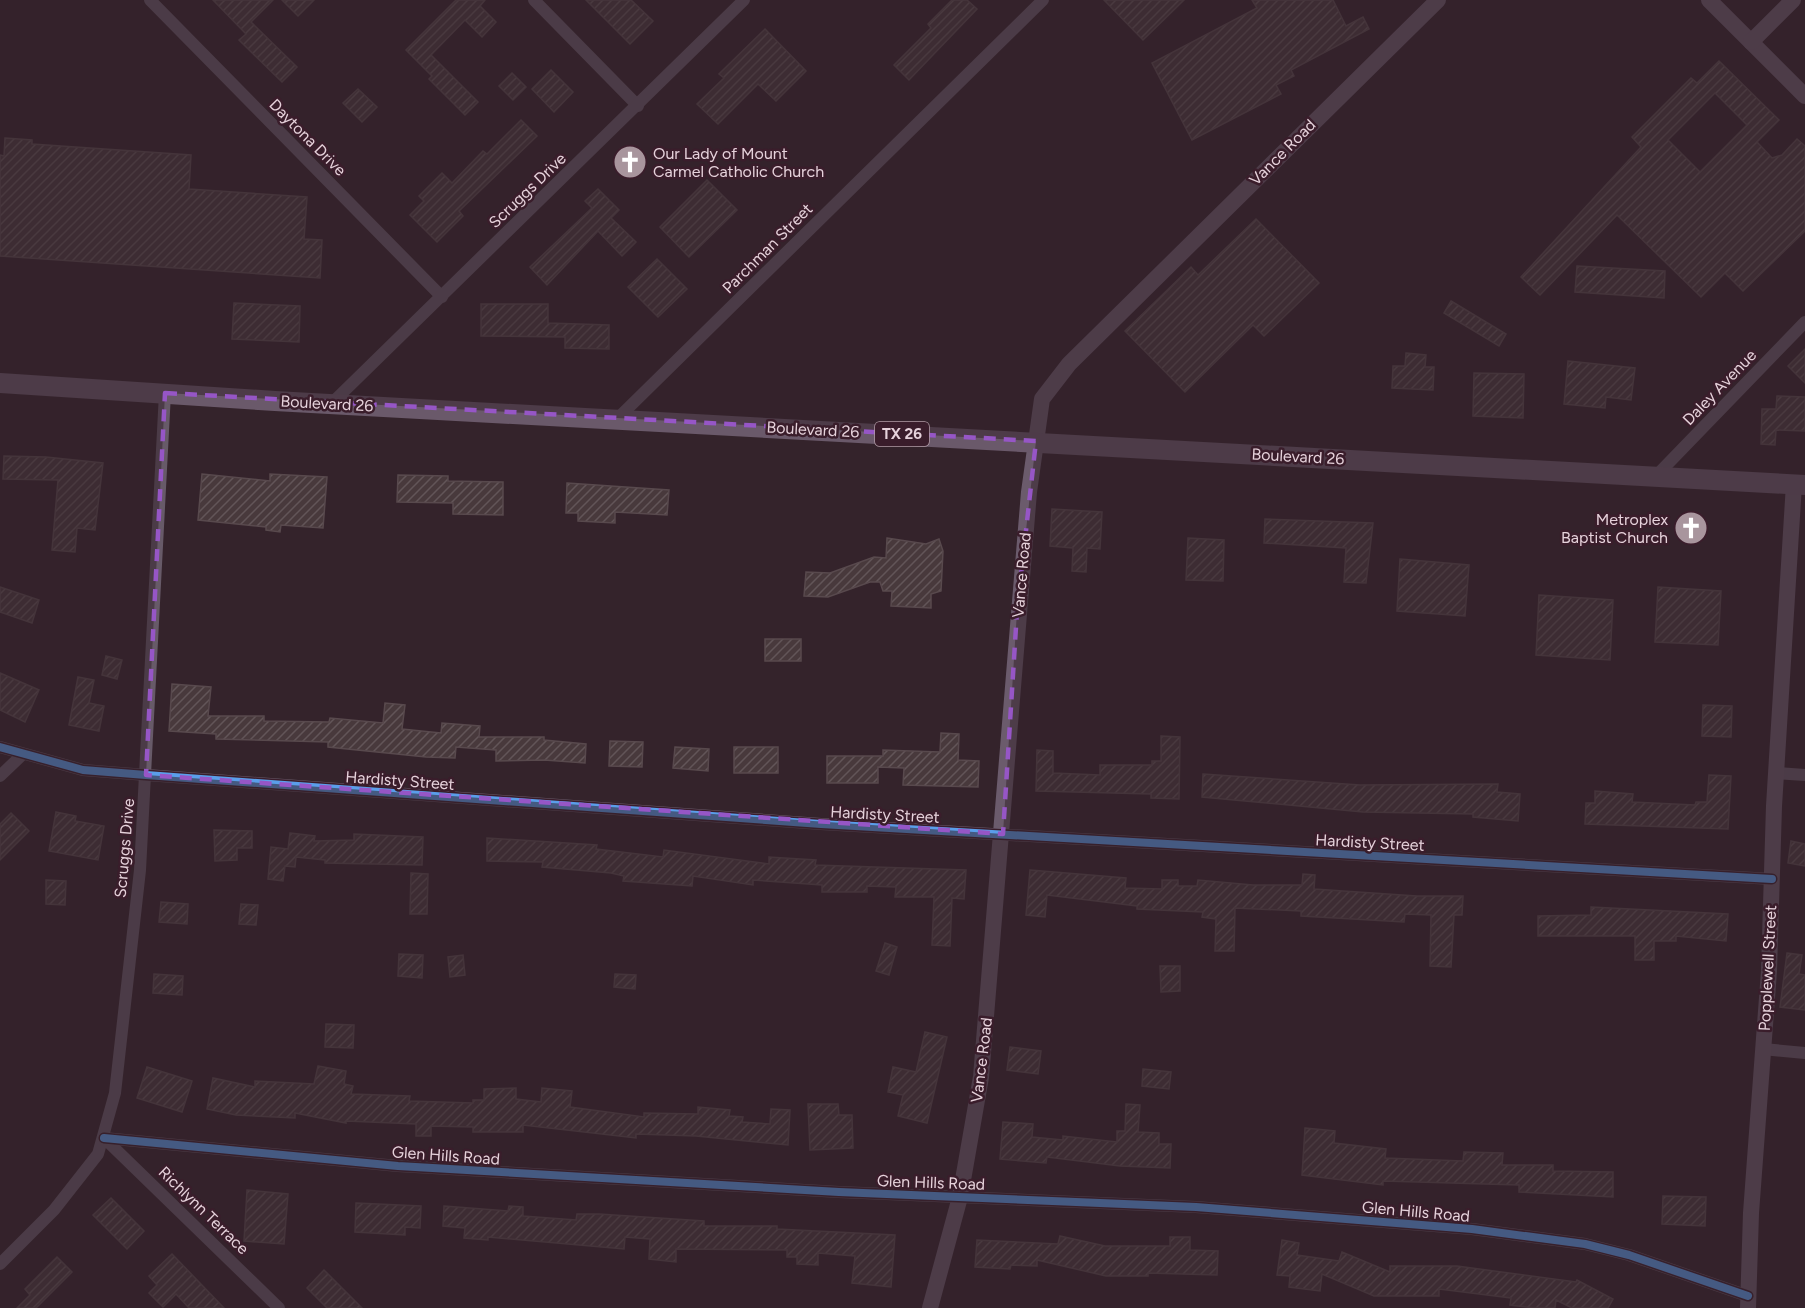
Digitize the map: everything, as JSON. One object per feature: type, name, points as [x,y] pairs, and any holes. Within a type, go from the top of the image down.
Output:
[{"type":"main road","name":"Boulevard 26","points":[[0,383],[1799,484]]},
{"type":"street","name":"Daytona Drive","points":[[150,0],[442,297]]},
{"type":"street","points":[[534,0],[638,106]]},
{"type":"street","name":"Scruggs Drive","points":[[332,403],[744,0]]},
{"type":"street","name":"Parchman Street","points":[[617,419],[1042,0]]},
{"type":"street","name":"Vance Road","points":[[930,1308],[960,1197],[981,1077],[1003,834],[1018,600],[1042,399],[1069,364],[1438,0]]},
{"type":"street","points":[[1709,0],[1805,96]]},
{"type":"street","points":[[1751,42],[1793,0]]},
{"type":"street","name":"Daley Avenue","points":[[1656,476],[1805,322]]},
{"type":"street","name":"Scruggs Drive","points":[[0,1264],[84,1174],[98,1154],[104,1138],[122,1043],[146,775],[165,393]]},
{"type":"street","name":"Popplewell Street","points":[[1748,1302],[1776,772],[1799,484]]},
{"type":"street","name":"Hardisty Street","points":[[0,747],[83,770],[146,775],[809,823],[1772,879]]},
{"type":"street","points":[[0,776],[23,754]]},
{"type":"street","points":[[1776,772],[1805,775]]},
{"type":"street","points":[[1763,1049],[1805,1053]]},
{"type":"street","name":"Glen Hills Road","points":[[104,1138],[398,1166],[960,1197],[1196,1207],[1483,1230],[1585,1244],[1629,1255],[1748,1302]]},
{"type":"street","name":"Richlynn Terrace","points":[[104,1138],[279,1308]]},
{"type":"highlighted area","points":[[165,393],[1036,441],[1017,611],[1003,834],[146,775]]},
{"type":"building","points":[[213,0],[273,0],[251,22],[297,67],[282,82],[239,40],[246,34]]},
{"type":"building","points":[[282,0],[314,0],[298,16]]},
{"type":"building","points":[[456,0],[485,0],[480,6],[496,22],[482,37],[465,20],[431,55],[478,102],[465,115],[429,79],[432,76],[406,50]]},
{"type":"building","points":[[586,0],[631,0],[653,21],[630,44]]},
{"type":"building","points":[[952,0],[967,0],[977,9],[909,80],[894,65],[931,28],[928,24]]},
{"type":"building","points":[[1104,0],[1184,0],[1143,40]]},
{"type":"building","points":[[1252,0],[1333,0],[1346,26],[1363,17],[1369,29],[1291,70],[1294,76],[1276,85],[1281,94],[1192,140],[1152,63],[1257,8]]},
{"type":"building","points":[[765,29],[806,71],[776,101],[758,84],[718,124],[697,104],[724,78],[719,74]]},
{"type":"building","points":[[1719,61],[1779,120],[1757,142],[1772,158],[1782,155],[1797,139],[1805,146],[1805,231],[1743,291],[1725,273],[1701,297],[1617,215],[1540,295],[1521,277],[1641,147],[1632,137],[1691,78],[1697,83]],"holes":[[[1715,93],[1747,125],[1700,172],[1668,140]]]},
{"type":"building","points":[[551,70],[573,92],[554,112],[532,89]]},
{"type":"building","points":[[512,73],[526,87],[513,100],[499,86]]},
{"type":"building","points":[[358,89],[377,107],[362,122],[343,103]]},
{"type":"building","points":[[521,120],[537,136],[459,211],[463,216],[437,242],[410,215],[424,201],[419,196],[442,173],[452,183],[483,151],[487,154]]},
{"type":"building","points":[[5,138],[32,140],[32,144],[191,155],[189,189],[307,197],[304,239],[322,240],[320,278],[0,256],[0,155],[4,156]]},
{"type":"building","points":[[707,180],[737,210],[689,257],[660,227]]},
{"type":"building","points":[[598,189],[619,210],[611,218],[636,242],[622,256],[598,231],[547,285],[530,267],[592,208],[585,201]]},
{"type":"building","points":[[1256,219],[1319,283],[1264,336],[1253,325],[1185,392],[1125,331],[1191,267],[1198,275]]},
{"type":"building","points":[[657,259],[687,289],[658,317],[628,287]]},
{"type":"building","points":[[1577,266],[1665,271],[1664,298],[1575,292]]},
{"type":"building","points":[[1451,301],[1506,334],[1499,346],[1444,313]]},
{"type":"building","points":[[234,303],[300,306],[299,342],[232,339]]},
{"type":"building","points":[[481,304],[548,304],[548,323],[609,325],[609,349],[565,348],[565,337],[481,336]]},
{"type":"building","points":[[1805,349],[1805,383],[1788,366]]},
{"type":"building","points":[[1406,353],[1426,355],[1425,367],[1434,367],[1433,390],[1392,388],[1393,366],[1405,366]]},
{"type":"building","points":[[1568,361],[1635,368],[1631,400],[1606,397],[1605,408],[1564,404]]},
{"type":"building","points":[[1474,373],[1524,374],[1523,418],[1473,416]]},
{"type":"building","points":[[1777,396],[1805,397],[1805,431],[1776,430],[1775,445],[1761,444],[1762,409],[1776,409]]},
{"type":"building","points":[[4,456],[46,457],[103,463],[95,530],[77,528],[75,552],[52,550],[58,480],[3,479]]},
{"type":"building","points":[[202,474],[270,481],[270,474],[327,477],[323,528],[281,525],[280,532],[266,530],[266,527],[198,520]]},
{"type":"building","points":[[398,475],[448,476],[448,481],[503,482],[503,515],[453,514],[453,503],[397,502]]},
{"type":"building","points":[[567,483],[669,490],[667,515],[615,512],[615,523],[578,521],[578,513],[566,513]]},
{"type":"building","points":[[1052,509],[1102,512],[1100,549],[1087,548],[1086,572],[1072,571],[1073,548],[1050,546]]},
{"type":"building","points":[[1265,519],[1373,523],[1366,583],[1344,582],[1346,548],[1264,543]]},
{"type":"building","points":[[887,538],[926,544],[939,539],[943,551],[941,591],[931,594],[931,608],[891,606],[892,591],[883,591],[880,582],[870,582],[828,597],[804,596],[806,572],[830,573],[874,557],[886,558]]},
{"type":"building","points":[[1188,538],[1224,540],[1223,581],[1186,580]]},
{"type":"building","points":[[1400,559],[1469,565],[1465,616],[1397,611]]},
{"type":"building","points":[[0,587],[39,600],[32,623],[0,612]]},
{"type":"building","points":[[1658,587],[1721,591],[1718,645],[1655,642]]},
{"type":"building","points":[[1539,595],[1613,600],[1610,660],[1536,655]]},
{"type":"building","points":[[765,639],[801,639],[801,661],[765,661]]},
{"type":"building","points":[[106,656],[122,660],[117,679],[102,675]]},
{"type":"building","points":[[0,673],[39,690],[25,722],[0,710]]},
{"type":"building","points":[[78,677],[94,680],[89,703],[104,706],[99,731],[69,725]]},
{"type":"building","points":[[172,684],[211,687],[208,716],[264,716],[264,721],[329,722],[330,718],[383,723],[385,703],[405,705],[402,729],[441,733],[442,723],[480,726],[479,737],[544,737],[544,740],[586,744],[585,763],[544,760],[496,761],[496,750],[456,747],[455,758],[426,757],[328,747],[328,742],[216,739],[216,734],[169,731]]},
{"type":"building","points":[[1703,705],[1732,706],[1731,737],[1702,736]]},
{"type":"building","points":[[941,733],[959,734],[958,760],[979,761],[978,787],[903,785],[904,768],[878,767],[878,783],[827,783],[827,756],[883,756],[883,750],[940,752]]},
{"type":"building","points":[[1161,736],[1180,737],[1179,799],[1151,798],[1151,794],[1036,791],[1037,750],[1053,751],[1053,773],[1100,775],[1100,765],[1152,765],[1152,761],[1161,761]]},
{"type":"building","points":[[610,741],[643,742],[642,767],[609,766]]},
{"type":"building","points":[[675,747],[709,749],[708,771],[673,768]]},
{"type":"building","points":[[734,747],[778,747],[778,773],[734,773]]},
{"type":"building","points":[[1203,774],[1360,785],[1498,784],[1497,792],[1520,794],[1518,821],[1473,817],[1473,814],[1363,812],[1202,797]]},
{"type":"building","points":[[1709,775],[1731,776],[1728,829],[1585,824],[1586,803],[1595,803],[1595,791],[1633,794],[1632,802],[1695,805],[1696,802],[1707,802]]},
{"type":"building","points":[[56,812],[76,816],[75,821],[104,826],[98,860],[49,851]]},
{"type":"building","points":[[11,813],[29,831],[0,860],[0,824]]},
{"type":"building","points":[[214,830],[252,831],[252,848],[237,848],[237,860],[215,861]]},
{"type":"building","points":[[290,833],[315,836],[314,841],[354,840],[354,834],[423,837],[422,865],[325,863],[325,860],[296,857],[295,867],[285,866],[283,881],[268,879],[271,847],[288,849]]},
{"type":"building","points":[[487,838],[597,845],[596,849],[663,857],[664,850],[769,864],[769,857],[816,860],[815,865],[966,870],[964,899],[952,898],[950,946],[932,945],[934,897],[895,897],[896,887],[867,886],[867,892],[822,892],[822,885],[753,880],[753,885],[693,876],[692,886],[623,881],[624,876],[611,873],[542,867],[543,862],[487,861]]},
{"type":"building","points":[[1791,841],[1805,844],[1805,866],[1788,863]]},
{"type":"building","points":[[1030,870],[1126,878],[1125,888],[1162,889],[1162,880],[1178,880],[1178,886],[1197,886],[1198,880],[1253,885],[1302,885],[1303,874],[1315,875],[1314,889],[1417,896],[1463,896],[1462,915],[1454,915],[1451,967],[1430,966],[1431,915],[1405,914],[1404,922],[1301,916],[1301,911],[1235,908],[1234,951],[1215,951],[1216,919],[1202,917],[1203,912],[1137,909],[1137,906],[1047,895],[1045,917],[1026,915]]},
{"type":"building","points":[[411,873],[428,874],[427,914],[410,914]]},
{"type":"building","points":[[46,880],[66,881],[65,905],[46,904]]},
{"type":"building","points":[[161,902],[188,904],[187,924],[159,922]]},
{"type":"building","points":[[241,904],[258,905],[256,925],[239,924]]},
{"type":"building","points":[[1591,907],[1728,914],[1726,941],[1676,936],[1676,941],[1654,941],[1654,960],[1635,960],[1635,936],[1538,936],[1538,916],[1591,915]]},
{"type":"building","points":[[885,943],[897,947],[889,975],[876,971]]},
{"type":"building","points":[[1787,953],[1802,955],[1799,974],[1805,975],[1805,1010],[1780,1007]]},
{"type":"building","points":[[399,954],[423,955],[422,978],[398,976]]},
{"type":"building","points":[[463,955],[465,975],[450,977],[448,957]]},
{"type":"building","points":[[1160,966],[1180,966],[1180,991],[1161,992]]},
{"type":"building","points":[[154,974],[183,976],[182,995],[153,993]]},
{"type":"building","points":[[615,974],[636,975],[635,989],[614,987]]},
{"type":"building","points":[[326,1024],[354,1025],[353,1048],[325,1047]]},
{"type":"building","points":[[925,1032],[947,1037],[927,1123],[898,1116],[903,1095],[888,1092],[893,1067],[916,1072]]},
{"type":"building","points":[[1010,1047],[1041,1051],[1038,1074],[1007,1070]]},
{"type":"building","points":[[318,1066],[346,1071],[344,1084],[353,1086],[351,1094],[410,1096],[409,1101],[473,1103],[473,1100],[484,1100],[484,1089],[516,1088],[516,1099],[541,1102],[542,1088],[572,1091],[570,1107],[644,1117],[644,1113],[698,1114],[698,1107],[730,1110],[729,1116],[743,1117],[742,1122],[770,1124],[771,1109],[790,1110],[788,1145],[696,1136],[636,1134],[636,1138],[523,1125],[523,1132],[473,1132],[473,1127],[431,1126],[431,1136],[416,1136],[416,1124],[346,1121],[346,1123],[295,1113],[295,1118],[236,1115],[207,1109],[213,1078],[255,1087],[255,1081],[314,1084]]},
{"type":"building","points":[[147,1067],[192,1081],[182,1112],[137,1098]]},
{"type":"building","points":[[1143,1069],[1171,1072],[1169,1089],[1142,1086]]},
{"type":"building","points":[[808,1104],[838,1104],[839,1115],[852,1115],[853,1148],[810,1150]]},
{"type":"building","points":[[1126,1104],[1140,1105],[1138,1132],[1159,1133],[1159,1144],[1171,1144],[1170,1168],[1120,1166],[1047,1157],[1046,1163],[1000,1159],[1003,1122],[1033,1124],[1032,1137],[1063,1140],[1063,1136],[1117,1142],[1117,1131],[1125,1131]]},
{"type":"building","points":[[1305,1128],[1335,1131],[1334,1143],[1386,1149],[1385,1158],[1463,1161],[1464,1152],[1503,1153],[1502,1165],[1553,1165],[1553,1171],[1613,1172],[1613,1197],[1519,1192],[1519,1185],[1383,1181],[1383,1185],[1302,1175]]},
{"type":"building","points":[[247,1190],[288,1194],[284,1244],[244,1241]]},
{"type":"building","points":[[1663,1196],[1706,1197],[1705,1226],[1662,1224]]},
{"type":"building","points":[[111,1198],[144,1231],[127,1249],[93,1215]]},
{"type":"building","points":[[356,1203],[421,1206],[420,1228],[405,1227],[405,1235],[355,1232]]},
{"type":"building","points":[[444,1206],[508,1211],[509,1206],[523,1207],[523,1216],[576,1220],[577,1214],[599,1214],[704,1221],[704,1226],[777,1226],[777,1229],[895,1235],[891,1287],[852,1283],[855,1256],[818,1253],[818,1265],[797,1264],[797,1257],[787,1257],[787,1250],[676,1249],[676,1262],[649,1259],[650,1239],[625,1237],[624,1249],[488,1237],[488,1240],[464,1238],[465,1228],[443,1226]]},
{"type":"building","points":[[1060,1236],[1105,1246],[1170,1246],[1170,1237],[1190,1237],[1190,1250],[1218,1251],[1217,1275],[1148,1273],[1148,1276],[1106,1276],[1037,1260],[1037,1266],[1011,1265],[1010,1269],[975,1267],[977,1240],[1058,1244]]},
{"type":"building","points":[[1282,1240],[1299,1243],[1297,1255],[1339,1261],[1342,1252],[1390,1272],[1390,1266],[1457,1266],[1576,1282],[1577,1280],[1613,1299],[1608,1308],[1572,1308],[1556,1300],[1555,1308],[1534,1308],[1510,1305],[1511,1298],[1439,1289],[1439,1296],[1374,1296],[1322,1274],[1320,1291],[1289,1287],[1290,1276],[1277,1275]]},
{"type":"building","points":[[172,1254],[224,1308],[189,1308],[176,1294],[163,1307],[149,1293],[157,1285],[149,1276]]},
{"type":"building","points":[[57,1257],[72,1272],[36,1308],[17,1308],[30,1295],[25,1289]]},
{"type":"building","points":[[324,1270],[362,1308],[327,1308],[307,1288]]},
{"type":"cycle path","points":[[0,747],[83,770],[146,775],[821,824],[1772,879]]},
{"type":"cycle path","points":[[104,1138],[398,1166],[839,1192],[1196,1207],[1472,1229],[1585,1244],[1629,1255],[1748,1296]]},
{"type":"place","name":"Our Lady of Mount Carmel Catholic Church","points":[[630,162]]},
{"type":"place","name":"Metroplex Baptist Church","points":[[1691,528]]}]
